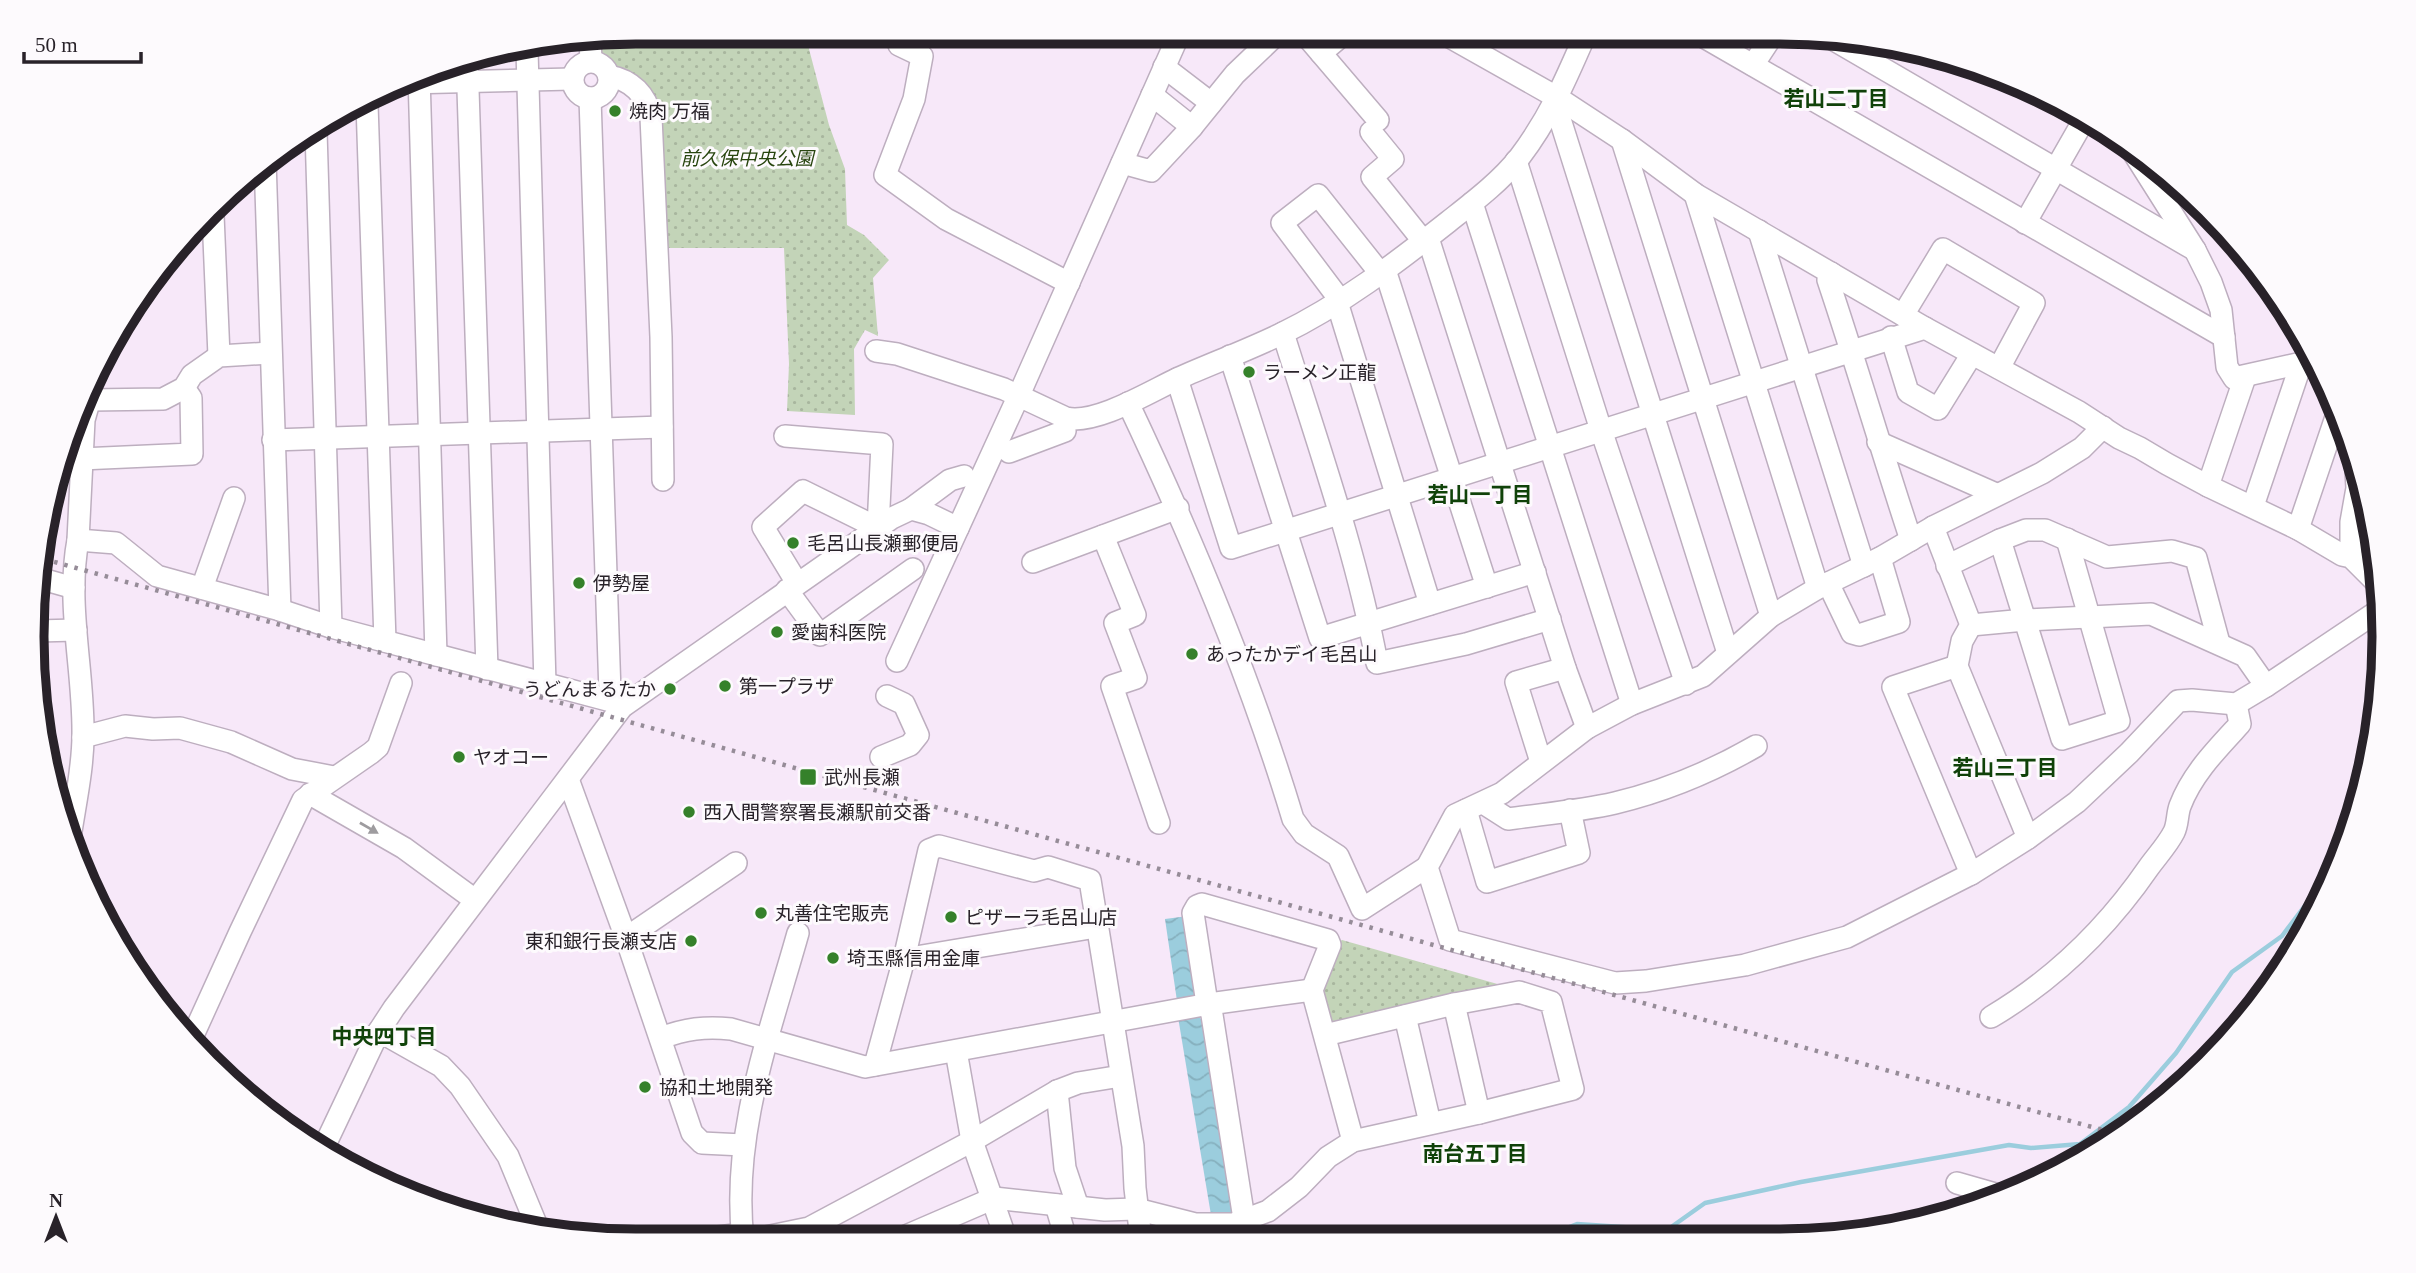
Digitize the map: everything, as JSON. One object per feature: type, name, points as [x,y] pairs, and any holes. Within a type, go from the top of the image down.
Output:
[{"type":"street","points":[[899,44],[922,56],[914,99],[885,175],[946,219],[1069,283]]},
{"type":"street","points":[[897,661],[1175,44]]},
{"type":"street","points":[[1122,163],[1151,171],[1192,127],[1235,74],[1266,44]]},
{"type":"street","points":[[1313,44],[1374,126],[1393,159],[1372,177],[1426,240],[1587,728]]},
{"type":"street","points":[[1321,54],[1332,44]]},
{"type":"street","points":[[1462,44],[1558,98],[1622,139],[1695,194],[1924,328],[2208,486],[2298,529],[2342,555],[2351,557],[2369,575]]},
{"type":"street","points":[[876,351],[897,354],[1018,395],[1075,420],[1086,419],[1128,403],[1283,333],[1339,301],[1426,240],[1472,203],[1517,161],[1558,98],[1581,44]]},
{"type":"street","points":[[1716,44],[2224,337]]},
{"type":"street","points":[[1753,65],[1767,44]]},
{"type":"street","points":[[590,46],[591,61]]},
{"type":"street","points":[[1848,48],[2195,250]]},
{"type":"street","points":[[527,54],[545,684]]},
{"type":"street","points":[[591,61],[604,66],[609,76],[606,90],[590,98],[579,94],[572,79],[579,66],[591,61]]},
{"type":"street","points":[[1164,67],[1211,103]]},
{"type":"street","points":[[467,69],[488,669]]},
{"type":"street","points":[[609,76],[629,82],[639,91],[651,117],[661,337],[663,480]]},
{"type":"street","points":[[430,81],[572,79]]},
{"type":"street","points":[[415,87],[430,433],[436,655]]},
{"type":"street","points":[[1152,95],[1192,127]]},
{"type":"street","points":[[590,98],[610,693],[618,705]]},
{"type":"street","points":[[1558,98],[1559,116],[1727,653]]},
{"type":"street","points":[[367,109],[385,640]]},
{"type":"street","points":[[2025,223],[2080,126]]},
{"type":"street","points":[[316,138],[331,627]]},
{"type":"street","points":[[1622,139],[1771,616]]},
{"type":"street","points":[[1517,161],[1601,430],[1686,684]]},
{"type":"street","points":[[2144,169],[2195,250],[2211,282],[2221,310],[2227,367],[2234,378],[2303,359]]},
{"type":"street","points":[[265,175],[280,610]]},
{"type":"street","points":[[1695,194],[1754,382],[1823,586],[1852,633],[1859,635],[1899,622],[1872,562],[1759,231]]},
{"type":"street","points":[[1430,604],[1339,301],[1282,223],[1318,195],[1382,272],[1487,587]]},
{"type":"street","points":[[1472,203],[1632,704]]},
{"type":"street","points":[[213,221],[219,356]]},
{"type":"street","points":[[1903,315],[1943,249],[2034,303],[1998,368]]},
{"type":"street","points":[[1831,273],[1828,280],[1911,540]]},
{"type":"street","points":[[1177,379],[1231,548],[1924,328]]},
{"type":"street","points":[[1283,333],[1340,512],[1370,622],[1377,663],[1466,644],[1550,619]]},
{"type":"street","points":[[1891,337],[1908,392],[1938,409],[1972,354]]},
{"type":"street","points":[[90,409],[163,399],[184,388],[192,375],[219,356],[270,353]]},
{"type":"street","points":[[1230,356],[1320,638],[1535,572]]},
{"type":"street","points":[[2253,506],[2306,364]]},
{"type":"street","points":[[2208,486],[2245,377]]},
{"type":"street","points":[[81,459],[192,454],[191,398],[184,388]]},
{"type":"street","points":[[1128,403],[1178,508],[1255,699],[1293,819],[1304,834],[1338,856],[1362,909],[1427,867],[1455,815],[1502,793],[1587,728],[1632,704],[1703,676],[1771,616],[1933,527],[2042,472],[2082,448],[2103,427]]},
{"type":"street","points":[[73,821],[83,737],[74,558],[78,540],[85,421]]},
{"type":"street","points":[[273,440],[662,427]]},
{"type":"street","points":[[2298,529],[2334,427]]},
{"type":"street","points":[[1009,452],[1065,431]]},
{"type":"street","points":[[785,436],[882,444],[878,528]]},
{"type":"street","points":[[1878,442],[1996,494]]},
{"type":"street","points":[[327,1141],[379,1031],[394,1008],[568,779],[618,705],[878,528],[911,509],[950,480],[964,476]]},
{"type":"street","points":[[878,528],[803,491],[762,527],[820,643],[913,569]]},
{"type":"street","points":[[2351,557],[2351,522],[2355,497]]},
{"type":"street","points":[[202,588],[234,498]]},
{"type":"street","points":[[1033,562],[1178,508]]},
{"type":"street","points":[[911,509],[929,514],[958,528]]},
{"type":"street","points":[[1933,527],[1971,625]]},
{"type":"street","points":[[1947,566],[2026,530],[2045,530],[2107,556],[2172,551],[2196,558],[2219,643]]},
{"type":"street","points":[[1102,537],[1135,615],[1115,623],[1136,678],[1112,686],[1159,822]]},
{"type":"street","points":[[2000,540],[2062,739],[2119,721],[2067,539]]},
{"type":"street","points":[[78,540],[116,543],[157,576],[331,627],[618,705]]},
{"type":"street","points":[[47,580],[74,588]]},
{"type":"street","points":[[1971,625],[2151,614],[2245,656],[2266,686]]},
{"type":"street","points":[[1427,867],[1450,940],[1615,983],[1646,981],[1745,965],[1847,937],[1971,874],[2028,838],[2077,802],[2129,753],[2178,701],[2236,704],[2371,615]]},
{"type":"street","points":[[1971,625],[1962,641],[1957,666],[2028,838]]},
{"type":"street","points":[[44,631],[76,630]]},
{"type":"street","points":[[1957,666],[1893,687],[1971,874]]},
{"type":"street","points":[[1541,762],[1517,682],[1566,668]]},
{"type":"street","points":[[195,1031],[303,800],[378,747],[401,683]]},
{"type":"street","points":[[881,757],[910,745],[918,735],[904,704],[887,696]]},
{"type":"street","points":[[1991,1017],[2025,996],[2076,954],[2129,895],[2174,832],[2180,806],[2206,761],[2240,724],[2236,704]]},
{"type":"street","points":[[83,737],[125,726],[180,728],[231,742],[292,769],[334,777]]},
{"type":"street","points":[[1474,806],[1508,820],[1613,804],[1698,777],[1756,746]]},
{"type":"street","points":[[568,779],[626,938],[692,1133],[702,1143],[743,1145]]},
{"type":"street","points":[[310,794],[404,848],[475,900]]},
{"type":"street","points":[[1474,806],[1487,881],[1579,853],[1570,810]]},
{"type":"street","points":[[874,1065],[904,960],[929,850],[939,846],[1034,871],[1048,867],[1090,880],[1133,1146],[1139,1229]]},
{"type":"street","points":[[626,938],[736,863]]},
{"type":"street","points":[[1246,1229],[1194,908],[1202,904],[1328,940],[1330,945],[1312,990],[1353,1141]]},
{"type":"street","points":[[904,960],[1096,927]]},
{"type":"street","points":[[745,1229],[740,1185],[743,1145],[750,1107],[798,933]]},
{"type":"street","points":[[661,1038],[686,1029],[711,1026],[744,1032],[865,1067],[1209,1004],[1312,990]]},
{"type":"street","points":[[1247,1229],[1299,1187],[1328,1157],[1353,1141],[1573,1089],[1551,1002],[1519,992],[1454,1004],[1325,1035]]},
{"type":"street","points":[[1454,1004],[1479,1113]]},
{"type":"street","points":[[1405,1016],[1430,1123]]},
{"type":"street","points":[[379,1031],[441,1066],[460,1086],[508,1156],[535,1220]]},
{"type":"street","points":[[956,1051],[972,1141],[1003,1229]]},
{"type":"street","points":[[804,1229],[818,1224],[972,1141],[1057,1091],[1078,1083],[1121,1076]]},
{"type":"street","points":[[1057,1091],[1065,1168],[1078,1207]]},
{"type":"street","points":[[1957,1183],[1987,1191]]},
{"type":"street","points":[[944,1229],[994,1198],[1105,1210],[1136,1209],[1195,1224],[1233,1224],[1244,1229]]},
{"type":"street","points":[[1056,1205],[1063,1229]]},
{"type":"green space","name":"前久保中央公園","points":[[808,44],[829,125],[845,169],[847,225],[864,235],[889,260],[873,278],[878,336],[865,330],[854,349],[855,415],[787,411],[789,364],[784,248],[662,248],[655,108],[609,60],[596,53],[595,45],[598,45]]},
{"type":"green space","points":[[1342,940],[1504,987],[1329,1026],[1320,987]]},
{"type":"water","points":[[1188,916],[1200,998],[1177,1001],[1165,919]]},
{"type":"water","points":[[1197,1015],[1201,1019],[1234,1212],[1230,1217],[1211,1215],[1178,1017]]},
{"type":"waterway","points":[[1668,1229],[1705,1203],[1801,1182],[2009,1145],[2031,1148],[2080,1144],[2129,1107],[2176,1053],[2232,972],[2282,936],[2312,896]]},
{"type":"waterway","points":[[1564,1229],[1577,1224],[1652,1229]]},
{"type":"railway","points":[[49,560],[2106,1131]]},
{"type":"place","name":"焼肉 万福","points":[[615,111]]},
{"type":"place","name":"ラーメン正龍","points":[[1249,372]]},
{"type":"place","name":"毛呂山長瀬郵便局","points":[[793,543]]},
{"type":"place","name":"伊勢屋","points":[[579,583]]},
{"type":"place","name":"愛歯科医院","points":[[777,632]]},
{"type":"place","name":"あったかデイ毛呂山","points":[[1192,654]]},
{"type":"place","name":"第一プラザ","points":[[725,686]]},
{"type":"place","name":"うどんまるたか","points":[[670,689]]},
{"type":"place","name":"ヤオコー","points":[[459,757]]},
{"type":"place","name":"武州長瀬","points":[[808,777]]},
{"type":"place","name":"西入間警察署長瀬駅前交番","points":[[689,812]]},
{"type":"place","name":"丸善住宅販売","points":[[761,913]]},
{"type":"place","name":"ピザーラ毛呂山店","points":[[951,917]]},
{"type":"place","name":"東和銀行長瀬支店","points":[[691,941]]},
{"type":"place","name":"埼玉縣信用金庫","points":[[833,958]]},
{"type":"place","name":"協和土地開発","points":[[645,1087]]},
{"type":"district","name":"若山二丁目","points":[[1836,99]]},
{"type":"district","name":"若山一丁目","points":[[1480,495]]},
{"type":"district","name":"若山三丁目","points":[[2005,768]]},
{"type":"district","name":"中央四丁目","points":[[384,1037]]},
{"type":"district","name":"南台五丁目","points":[[1475,1154]]}]
